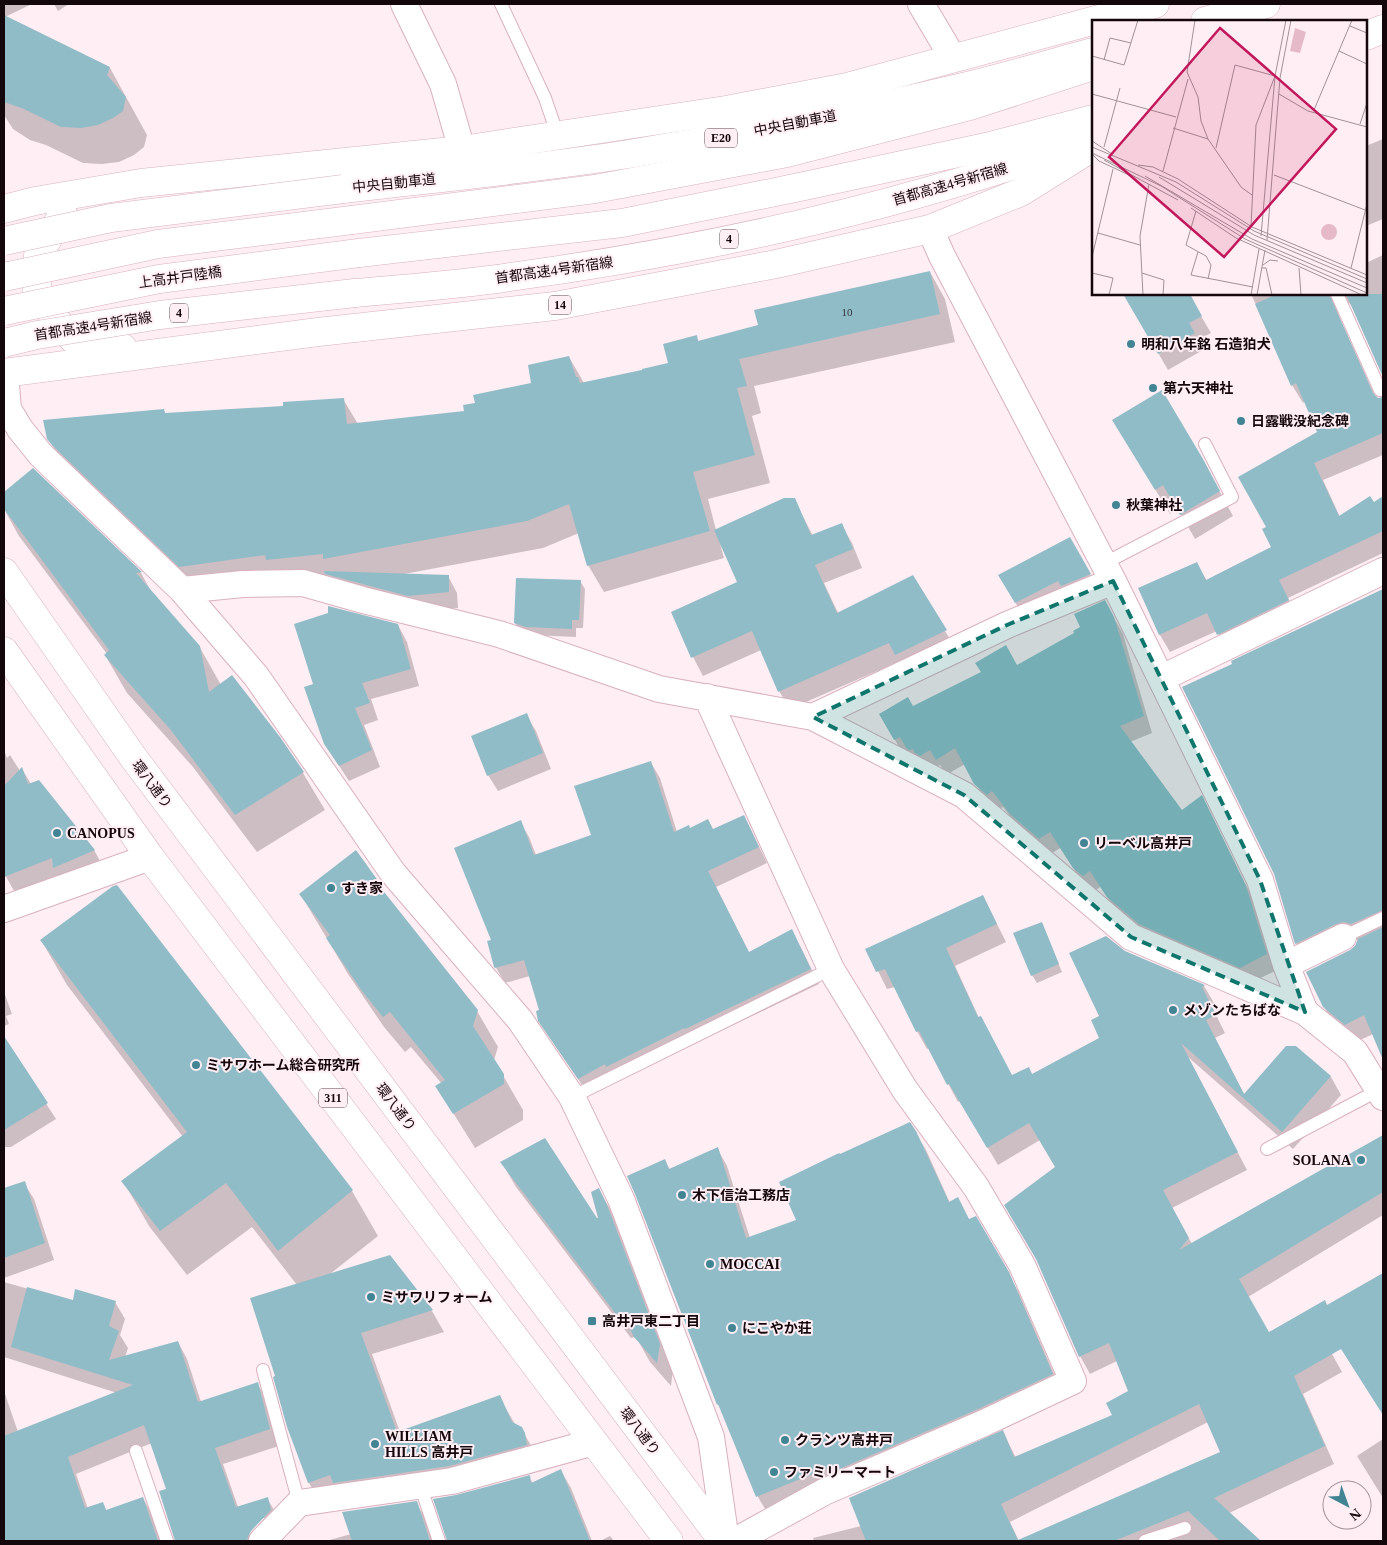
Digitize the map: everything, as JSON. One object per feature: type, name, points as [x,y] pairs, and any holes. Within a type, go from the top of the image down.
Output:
[{"type":"main road","points":[[1095,20],[1155,4]]},
{"type":"main road","points":[[1209,20],[1266,4]]},
{"type":"main road","points":[[1231,20],[1273,4]]},
{"type":"main road","points":[[4,209],[141,183],[462,150],[726,110],[838,89],[1092,21]]},
{"type":"main road","name":"中央自動車道","points":[[4,241],[111,218],[549,165],[734,136],[852,112],[972,84],[1092,52]]},
{"type":"main road","points":[[4,277],[158,244],[595,189],[787,153],[970,106],[1092,66]]},
{"type":"main road","name":"上高井戸陸橋","points":[[4,310],[159,279],[359,253],[622,223],[986,147],[1092,119]]},
{"type":"main road","name":"首都高速4号新宿線","points":[[4,343],[37,335],[160,315],[509,278],[650,255],[781,229],[914,196],[1092,138]]},
{"type":"main road","name":"14","points":[[4,373],[318,332],[555,306],[776,264],[930,229],[1021,192],[1092,148]]},
{"type":"main road","points":[[141,183],[63,214],[38,255],[37,291],[74,340],[104,346],[171,351]]},
{"type":"main road","name":"環八通り","points":[[4,572],[133,757],[724,1541]]},
{"type":"main road","name":"311","points":[[4,651],[150,857],[669,1541]]},
{"type":"street","points":[[404,4],[443,84],[462,150]]},
{"type":"street","points":[[921,4],[953,58]]},
{"type":"street","points":[[1102,18],[1131,4]]},
{"type":"street","points":[[930,229],[951,274],[1162,678],[1260,880],[1286,965],[1305,1012]]},
{"type":"street","points":[[4,373],[8,409],[20,429],[41,454],[182,590],[256,676],[394,873],[520,1020],[572,1097],[620,1199],[711,1437],[724,1541]]},
{"type":"street","points":[[1162,678],[1383,571]]},
{"type":"street","points":[[813,717],[1007,625],[1108,572]]},
{"type":"street","points":[[182,590],[243,584],[303,583],[499,634],[659,689],[813,717],[964,795],[1130,937],[1305,1012],[1355,1052],[1381,1093]]},
{"type":"street","points":[[707,697],[831,969],[905,1090],[976,1187],[1022,1265],[1073,1381],[984,1423],[824,1492],[735,1541]]},
{"type":"street","points":[[4,909],[150,857]]},
{"type":"street","points":[[1286,965],[1343,937]]},
{"type":"street","points":[[262,1541],[299,1503],[452,1481],[594,1442]]},
{"type":"lane","points":[[501,4],[545,98],[558,136]]},
{"type":"lane","points":[[1337,295],[1380,390],[1383,389]]},
{"type":"lane","points":[[1108,572],[1232,497],[1205,444]]},
{"type":"lane","points":[[1343,937],[1383,918]]},
{"type":"lane","points":[[572,1097],[831,969]]},
{"type":"lane","points":[[1267,1149],[1381,1093]]},
{"type":"lane","points":[[263,1370],[299,1503]]},
{"type":"lane","points":[[136,1451],[167,1541]]},
{"type":"lane","points":[[420,1485],[439,1541]]},
{"type":"lane","points":[[1146,1541],[1185,1528]]},
{"type":"highlighted area","points":[[1113,581],[1260,880],[1305,1012],[1131,937],[964,795],[813,717],[1007,625]]},
{"type":"building","points":[[4,15],[110,67],[107,75],[126,97],[123,111],[98,125],[81,128],[61,127],[24,109],[4,102]]},
{"type":"building","points":[[930,271],[940,314],[739,359],[747,386],[737,388],[755,455],[693,472],[710,531],[587,566],[569,504],[527,521],[323,559],[323,554],[266,560],[265,555],[179,567],[52,445],[47,439],[43,420],[164,409],[165,413],[283,406],[283,402],[344,398],[347,424],[464,411],[463,405],[475,403],[473,395],[531,383],[528,365],[569,356],[580,383],[642,370],[668,363],[663,344],[697,335],[698,341],[758,325],[754,310]]},
{"type":"building","points":[[1383,294],[1383,377],[1346,295]]},
{"type":"building","points":[[1124,295],[1191,295],[1202,316],[1189,323],[1195,333],[1158,354]]},
{"type":"building","points":[[1275,295],[1329,295],[1373,393],[1378,398],[1383,397],[1383,433],[1314,463],[1339,516],[1370,496],[1374,502],[1383,496],[1383,531],[1279,580],[1289,600],[1217,635],[1207,613],[1159,635],[1138,588],[1197,562],[1206,580],[1271,547],[1262,529],[1266,527],[1238,477],[1317,432],[1296,383],[1291,386],[1255,304]]},
{"type":"building","points":[[1162,390],[1220,491],[1180,515],[1163,485],[1155,490],[1112,420]]},
{"type":"building","points":[[33,468],[142,572],[136,573],[200,646],[209,692],[232,675],[280,737],[304,772],[235,815],[170,729],[104,655],[109,650],[4,509],[4,492]]},
{"type":"building","points":[[784,498],[795,498],[811,535],[842,523],[853,549],[815,565],[837,613],[913,575],[947,630],[895,655],[889,643],[778,692],[752,631],[691,658],[671,612],[737,582],[714,530]]},
{"type":"building","points":[[1070,537],[1091,574],[1061,586],[1058,581],[1015,603],[998,575]]},
{"type":"building","points":[[324,571],[449,575],[449,592],[408,596],[325,574]]},
{"type":"building","points":[[516,578],[581,580],[579,620],[572,620],[572,629],[526,627],[514,623]]},
{"type":"building","points":[[1383,589],[1383,910],[1351,924],[1344,922],[1336,924],[1295,944],[1274,874],[1182,687],[1232,664],[1231,661]]},
{"type":"building","points":[[1105,600],[1114,617],[1144,716],[1120,726],[1182,810],[1202,795],[1246,886],[1267,954],[1240,968],[1139,924],[1107,897],[1090,871],[1083,876],[1073,868],[1050,832],[1039,839],[1010,814],[992,791],[987,795],[974,784],[955,748],[936,760],[930,750],[920,756],[913,749],[907,749],[900,737],[894,740],[879,714],[908,697],[913,706],[981,672],[975,663],[1006,645],[1017,665],[1074,633],[1073,631],[1080,627],[1074,614]]},
{"type":"building","points":[[328,606],[398,624],[411,669],[362,683],[370,703],[355,708],[372,750],[339,766],[324,744],[304,687],[313,684],[294,624],[328,613]]},
{"type":"building","points":[[527,713],[543,753],[487,776],[471,736]]},
{"type":"building","points":[[651,761],[674,832],[689,825],[690,828],[708,819],[713,829],[744,815],[759,847],[708,871],[749,952],[792,929],[811,969],[684,1028],[606,1067],[605,1064],[578,1079],[538,1021],[536,1011],[539,1010],[524,960],[494,967],[487,941],[491,940],[454,848],[521,820],[534,855],[591,835],[574,786]]},
{"type":"building","points":[[22,767],[28,784],[39,780],[95,850],[53,868],[52,858],[4,877],[4,786]]},
{"type":"building","points":[[356,850],[379,882],[377,883],[478,1010],[473,1026],[504,1074],[504,1084],[453,1114],[435,1086],[445,1080],[390,1012],[383,1017],[362,991],[326,938],[330,935],[299,894]]},
{"type":"building","name":"ミサワホーム総合研究所","points":[[117,885],[353,1190],[278,1251],[226,1183],[160,1231],[121,1181],[187,1132],[40,940],[113,886]]},
{"type":"building","points":[[983,895],[997,924],[946,948],[978,1017],[981,1016],[1012,1075],[1029,1067],[1032,1074],[1099,1038],[1091,1020],[1099,1016],[1069,953],[1106,936],[1125,951],[1205,985],[1202,987],[1216,1015],[1206,1020],[1244,1094],[1286,1046],[1296,1046],[1331,1076],[1282,1132],[1181,1043],[1238,1152],[1163,1190],[1189,1238],[1179,1250],[1383,1135],[1383,1192],[1239,1279],[1269,1332],[1325,1300],[1327,1305],[1383,1273],[1383,1415],[1341,1349],[1294,1376],[1325,1446],[1214,1498],[1261,1541],[1220,1541],[1188,1511],[1114,1541],[866,1541],[849,1498],[1003,1430],[1014,1457],[1112,1415],[1106,1403],[1128,1391],[1109,1343],[1079,1357],[1036,1259],[1004,1205],[1055,1167],[1029,1123],[987,1148],[949,1084],[947,1085],[919,1031],[916,1032],[885,969],[876,972],[865,949]],"holes":[[[1199,1404],[1220,1452],[1018,1540],[1001,1504]]]},
{"type":"building","points":[[1042,922],[1059,964],[1031,976],[1013,933]]},
{"type":"building","points":[[1383,927],[1383,1060],[1364,1015],[1345,1025],[1323,1007],[1306,972],[1350,950],[1355,946],[1358,939]]},
{"type":"building","points":[[4,1036],[48,1103],[4,1130]]},
{"type":"building","points":[[910,1122],[949,1202],[958,1197],[969,1219],[976,1216],[1009,1272],[1053,1374],[978,1409],[837,1470],[835,1465],[756,1497],[717,1405],[627,1176],[665,1159],[669,1169],[718,1147],[746,1238],[796,1220],[779,1182]]},
{"type":"building","points":[[545,1138],[597,1218],[591,1192],[599,1188],[660,1344],[657,1363],[634,1337],[622,1312],[616,1314],[500,1162]]},
{"type":"building","points":[[25,1181],[45,1243],[4,1258],[4,1188]]},
{"type":"building","points":[[390,1255],[433,1310],[361,1333],[397,1432],[500,1395],[512,1422],[522,1427],[527,1445],[449,1466],[333,1483],[330,1475],[308,1483],[287,1427],[273,1377],[275,1376],[250,1298]]},
{"type":"building","points":[[27,1287],[73,1300],[75,1289],[116,1301],[109,1326],[119,1331],[109,1360],[178,1341],[198,1402],[258,1382],[270,1429],[215,1448],[236,1507],[268,1497],[271,1510],[251,1531],[247,1541],[175,1541],[159,1491],[166,1489],[144,1425],[68,1457],[85,1508],[103,1502],[106,1510],[143,1497],[158,1541],[4,1541],[4,1436],[133,1385],[11,1347]]},
{"type":"building","points":[[561,1469],[590,1541],[447,1541],[433,1499],[456,1495],[530,1475],[531,1483]]},
{"type":"building","points":[[417,1501],[430,1541],[352,1541],[342,1512]]},
{"type":"place","name":"明和八年銘 石造狛犬","points":[[1131,344]]},
{"type":"place","name":"第六天神社","points":[[1153,388]]},
{"type":"place","name":"日露戦没紀念碑","points":[[1241,421]]},
{"type":"place","name":"秋葉神社","points":[[1116,505]]},
{"type":"place","name":"CANOPUS","points":[[57,833]]},
{"type":"place","name":"リーベル高井戸","points":[[1084,843]]},
{"type":"place","name":"すき家","points":[[331,888]]},
{"type":"place","name":"メゾンたちばな","points":[[1173,1010]]},
{"type":"place","name":"ミサワホーム総合研究所","points":[[196,1065]]},
{"type":"place","name":"SOLANA","points":[[1361,1160]]},
{"type":"place","name":"木下信治工務店","points":[[682,1195]]},
{"type":"place","name":"MOCCAI","points":[[710,1264]]},
{"type":"place","name":"ミサワリフォーム","points":[[371,1297]]},
{"type":"place","name":"高井戸東二丁目","points":[[592,1321]]},
{"type":"place","name":"にこやか荘","points":[[732,1328]]},
{"type":"place","name":"クランツ高井戸","points":[[785,1440]]},
{"type":"place","name":"WILLIAM HILLS 高井戸","points":[[375,1444]]},
{"type":"place","name":"ファミリーマート","points":[[774,1472]]}]
